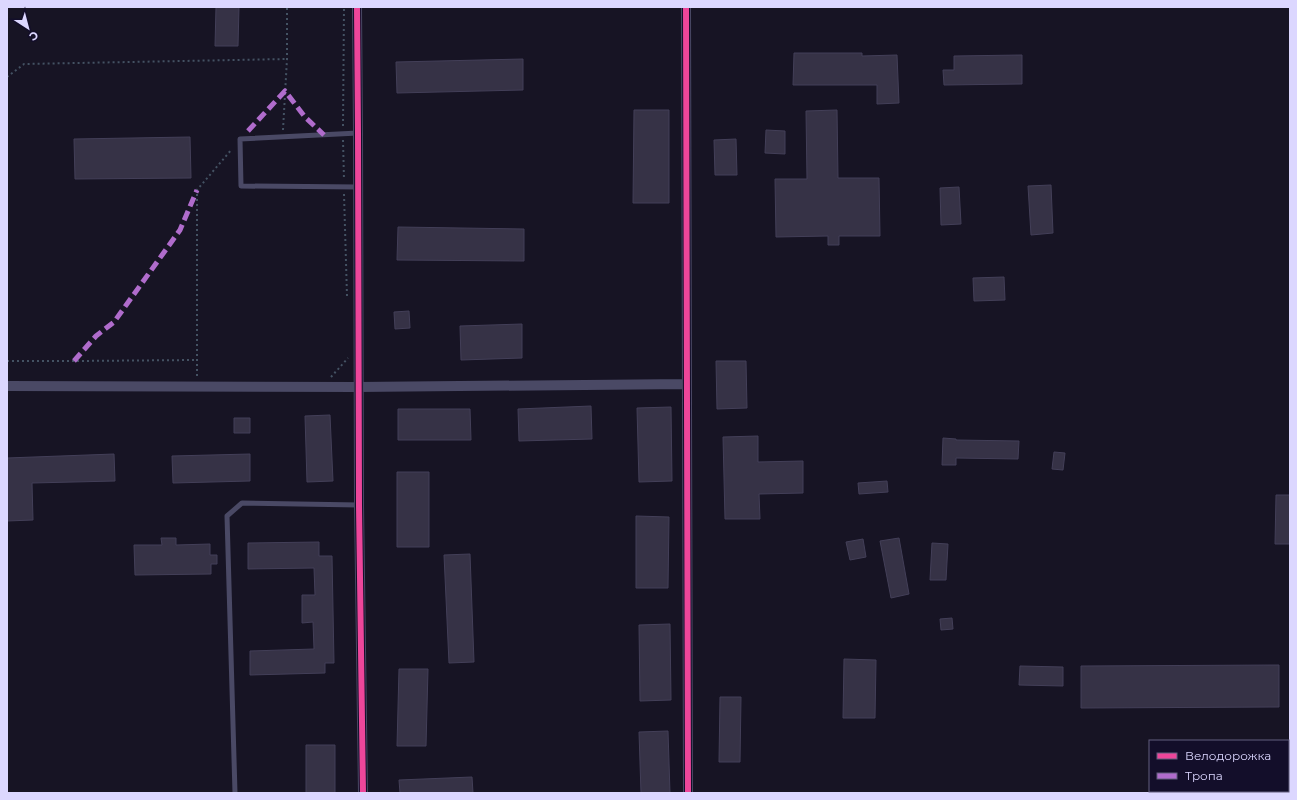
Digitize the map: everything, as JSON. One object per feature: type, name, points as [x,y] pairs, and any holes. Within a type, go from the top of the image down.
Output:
[{"type":"street","points":[[357,7],[358,505],[363,793]]},
{"type":"street","points":[[686,7],[688,793]]},
{"type":"street","points":[[7,386],[358,387],[686,384]]},
{"type":"lane","points":[[358,133],[240,139],[241,186],[358,187]]},
{"type":"lane","points":[[235,793],[227,516],[242,503],[358,505]]},
{"type":"path","points":[[283,136],[287,60],[287,7]]},
{"type":"path","points":[[344,7],[343,134],[347,303]]},
{"type":"path","points":[[7,77],[24,64],[287,60]]},
{"type":"path","points":[[197,379],[197,190],[240,139]]},
{"type":"path","points":[[331,377],[348,357]]},
{"type":"path","points":[[7,361],[196,360]]},
{"type":"building","points":[[216,7],[239,7],[238,46],[215,46]]},
{"type":"building","points":[[794,53],[862,53],[862,56],[897,55],[899,103],[877,104],[877,85],[793,85]]},
{"type":"building","points":[[1022,55],[1022,84],[944,85],[943,70],[954,70],[954,56]]},
{"type":"building","points":[[523,59],[523,90],[397,93],[396,62]]},
{"type":"building","points":[[634,110],[669,110],[669,203],[633,203]]},
{"type":"building","points":[[837,110],[838,178],[879,178],[880,236],[839,236],[839,245],[828,245],[828,236],[776,237],[775,179],[807,179],[806,111]]},
{"type":"building","points":[[766,130],[785,131],[785,154],[765,153]]},
{"type":"building","points":[[190,137],[191,178],[75,179],[74,139]]},
{"type":"building","points":[[736,139],[737,175],[715,175],[714,140]]},
{"type":"building","points":[[1051,185],[1053,233],[1031,235],[1028,186]]},
{"type":"building","points":[[959,187],[961,224],[941,225],[940,188]]},
{"type":"building","points":[[398,227],[524,229],[524,261],[397,260]]},
{"type":"building","points":[[1004,277],[1005,300],[974,301],[973,278]]},
{"type":"building","points":[[409,311],[410,328],[395,329],[394,312]]},
{"type":"building","points":[[522,324],[522,358],[461,360],[460,326]]},
{"type":"building","points":[[716,361],[746,361],[747,408],[717,409]]},
{"type":"building","points":[[591,406],[592,439],[519,441],[518,409]]},
{"type":"building","points":[[671,407],[672,481],[639,482],[637,408]]},
{"type":"building","points":[[398,409],[470,409],[471,440],[398,440]]},
{"type":"building","points":[[330,415],[333,481],[307,482],[305,416]]},
{"type":"building","points":[[234,418],[250,418],[250,433],[234,433]]},
{"type":"building","points":[[758,436],[758,462],[803,461],[803,493],[759,494],[760,519],[725,519],[723,437]]},
{"type":"building","points":[[943,438],[956,440],[1019,441],[1018,459],[956,458],[956,465],[942,465]]},
{"type":"building","points":[[1054,452],[1065,453],[1063,470],[1052,469]]},
{"type":"building","points":[[114,454],[115,481],[32,483],[33,520],[7,521],[7,458]]},
{"type":"building","points":[[250,454],[250,481],[173,483],[172,456]]},
{"type":"building","points":[[397,472],[429,472],[429,547],[397,547]]},
{"type":"building","points":[[887,481],[888,492],[859,494],[858,483]]},
{"type":"building","points":[[1276,495],[1290,495],[1290,544],[1275,544]]},
{"type":"building","points":[[636,516],[669,517],[668,588],[636,588]]},
{"type":"building","points":[[161,538],[176,538],[176,545],[210,544],[210,555],[217,555],[217,564],[211,564],[211,574],[135,575],[134,545],[162,545]]},
{"type":"building","points":[[899,538],[909,594],[891,598],[880,541]]},
{"type":"building","points":[[863,539],[866,557],[850,560],[846,542]]},
{"type":"building","points":[[319,542],[319,556],[332,556],[334,663],[325,663],[325,673],[250,675],[250,651],[314,649],[313,622],[302,623],[302,595],[315,595],[314,568],[248,569],[248,543]]},
{"type":"building","points":[[932,543],[948,544],[946,580],[930,580]]},
{"type":"building","points":[[470,554],[474,662],[449,663],[444,555]]},
{"type":"building","points":[[952,618],[953,629],[941,630],[940,619]]},
{"type":"building","points":[[670,624],[671,700],[640,701],[639,625]]},
{"type":"building","points":[[844,659],[876,660],[875,718],[843,718]]},
{"type":"building","points":[[1279,665],[1279,707],[1081,708],[1081,666]]},
{"type":"building","points":[[1020,666],[1063,667],[1063,686],[1019,685]]},
{"type":"building","points":[[399,669],[428,669],[426,746],[397,746]]},
{"type":"building","points":[[720,697],[741,697],[740,762],[719,762]]},
{"type":"building","points":[[668,731],[670,793],[641,793],[639,732]]},
{"type":"building","points":[[306,745],[335,745],[335,793],[306,793]]},
{"type":"building","points":[[472,777],[473,793],[400,793],[399,780]]},
{"type":"marked path","points":[[248,131],[285,91],[305,117],[324,135]]},
{"type":"marked path","points":[[74,361],[96,336],[114,322],[180,230],[197,190]]},
{"type":"cycle path","points":[[357,7],[359,505],[363,793]]},
{"type":"cycle path","points":[[686,7],[688,793]]}]
